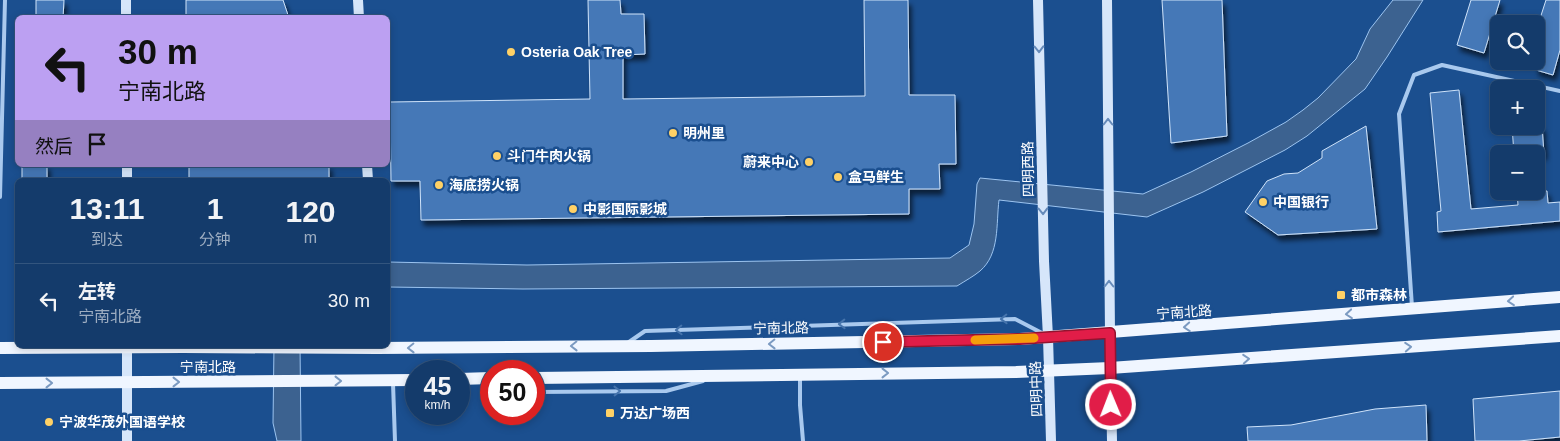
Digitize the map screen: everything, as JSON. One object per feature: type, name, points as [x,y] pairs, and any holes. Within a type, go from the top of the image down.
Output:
[{"type":"main road","points":[[126,0],[126,15]]},
{"type":"main road","points":[[358,0],[359,15]]},
{"type":"main road","name":"四明西路","points":[[1038,0],[1044,261],[1048,336]]},
{"type":"main road","points":[[1107,0],[1112,441]]},
{"type":"main road","name":"宁南北路","points":[[390,347],[622,346],[1010,339],[1560,298]]},
{"type":"main road","name":"四明中路","points":[[1048,336],[1051,441]]},
{"type":"main road","points":[[545,378],[1110,368],[1560,336]]},
{"type":"main road","name":"宁南北路","points":[[0,348],[15,348]]},
{"type":"main road","points":[[127,348],[127,441]]},
{"type":"main road","name":"宁南北路","points":[[0,383],[405,380]]},
{"type":"lane","points":[[0,196],[2,33],[5,0]]},
{"type":"lane","points":[[1413,309],[1399,114],[1414,74],[1442,65],[1560,91]]},
{"type":"lane","points":[[622,346],[645,331],[1015,318],[1048,336]]},
{"type":"lane","points":[[545,392],[666,390],[732,374]]},
{"type":"lane","points":[[800,374],[800,405],[804,441]]},
{"type":"lane","points":[[393,381],[395,441]]},
{"type":"water","points":[[1393,0],[1423,0],[1365,89],[1307,136],[1285,150],[1203,192],[1147,217],[999,200],[996,238],[991,256],[980,271],[957,286],[523,289],[390,287],[390,262],[527,265],[950,258],[969,245],[974,224],[977,184],[980,178],[1143,194],[1248,143],[1286,122],[1303,110],[1318,98],[1356,59],[1370,29]]},
{"type":"water","points":[[274,348],[300,348],[301,441],[277,441],[273,423]]},
{"type":"building","points":[[36,0],[64,0],[63,15],[36,15]]},
{"type":"building","points":[[186,0],[283,0],[288,15],[186,15]]},
{"type":"building","name":"明州里","points":[[588,0],[620,0],[621,14],[644,14],[645,54],[623,55],[623,99],[865,96],[864,0],[908,0],[909,95],[955,95],[956,164],[939,164],[940,189],[909,189],[909,214],[421,220],[420,181],[391,181],[390,102],[590,99]]},
{"type":"building","points":[[1162,0],[1222,0],[1227,136],[1171,143]]},
{"type":"building","points":[[1471,0],[1500,0],[1495,15],[1490,15],[1490,33],[1484,53],[1457,45]]},
{"type":"building","points":[[1546,0],[1560,0],[1560,50],[1553,75],[1536,70],[1545,70],[1545,15],[1541,15]]},
{"type":"building","points":[[1459,90],[1471,209],[1518,205],[1518,200],[1545,200],[1545,191],[1547,191],[1548,203],[1560,202],[1560,221],[1438,232],[1437,212],[1441,211],[1430,93]]},
{"type":"building","points":[[1366,126],[1377,229],[1278,235],[1245,212],[1267,181],[1284,174],[1298,173],[1322,158],[1322,151]]},
{"type":"building","points":[[1513,135],[1543,135],[1543,145],[1513,145]]},
{"type":"building","points":[[22,167],[47,167],[47,178],[22,178]]},
{"type":"building","points":[[189,167],[329,167],[329,178],[189,178]]},
{"type":"building","points":[[1560,391],[1560,437],[1519,441],[1475,441],[1473,399]]},
{"type":"building","points":[[1426,405],[1427,441],[1248,441],[1247,427],[1291,425],[1375,409]]},
{"type":"slow traffic","points":[[975,340],[1034,338]]},
{"type":"place","name":"Osteria Oak Tree","points":[[511,52]]},
{"type":"place","name":"明州里","points":[[673,133]]},
{"type":"place","name":"斗门牛肉火锅","points":[[497,156]]},
{"type":"place","name":"蔚来中心","points":[[809,162]]},
{"type":"place","name":"盒马鲜生","points":[[838,177]]},
{"type":"place","name":"海底捞火锅","points":[[439,185]]},
{"type":"place","name":"中国银行","points":[[1263,202]]},
{"type":"place","name":"中影国际影城","points":[[573,209]]},
{"type":"place","name":"都市森林","points":[[1341,295]]},
{"type":"place","name":"万达广场西","points":[[610,413]]},
{"type":"place","name":"宁波华茂外国语学校","points":[[49,422]]},
{"type":"route","points":[[883,342],[1020,339],[1110,333],[1111,405]]}]
